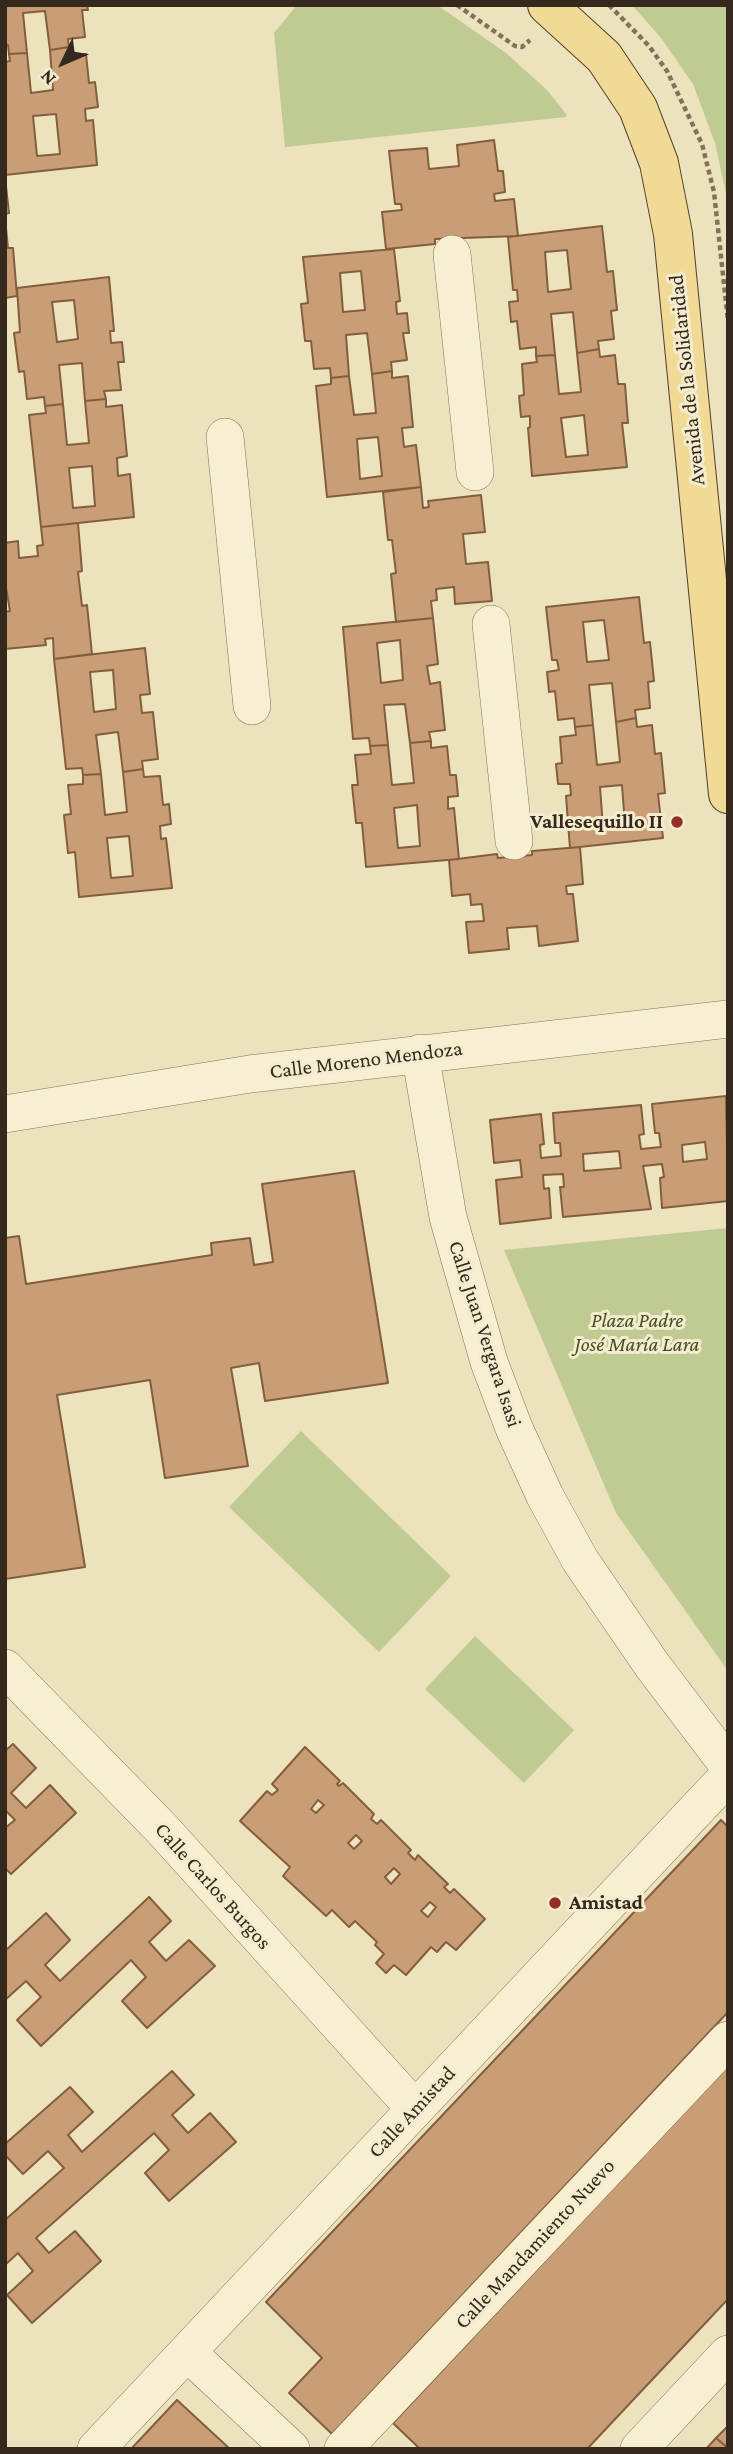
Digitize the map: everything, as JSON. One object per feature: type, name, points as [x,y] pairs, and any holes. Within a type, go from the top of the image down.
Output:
[{"type":"main road","name":"Avenida de la Solidaridad","points":[[541,20],[604,57],[638,108],[659,163],[673,234],[728,794]]},
{"type":"street","points":[[452,254],[475,472]]},
{"type":"street","points":[[225,437],[252,706]]},
{"type":"street","points":[[491,624],[514,841]]},
{"type":"street","name":"Calle Moreno Mendoza","points":[[5,1114],[250,1074],[728,1019]]},
{"type":"street","name":"Calle Juan Vergara Isasi","points":[[420,1053],[448,1217],[489,1362],[514,1428],[545,1496],[580,1560],[652,1665],[728,1765]]},
{"type":"street","name":"Calle Carlos Burgos","points":[[5,1668],[163,1830],[415,2109]]},
{"type":"street","name":"Calle Amistad","points":[[96,2449],[728,1776]]},
{"type":"street","name":"Calle Mandamiento Nuevo","points":[[343,2449],[728,2040]]},
{"type":"street","points":[[188,2353],[291,2449]]},
{"type":"street","points":[[639,2449],[728,2354]]},
{"type":"path","points":[[457,5],[515,46],[528,43],[541,20]]},
{"type":"green space","points":[[297,5],[437,5],[506,53],[546,89],[567,115],[285,147],[274,33]]},
{"type":"green space","points":[[632,5],[728,5],[728,203],[715,143],[693,84],[661,38]]},
{"type":"green space","name":"Plaza Padre José María Lara","points":[[728,1228],[728,1671],[616,1513],[504,1250]]},
{"type":"green space","points":[[301,1431],[451,1576],[379,1652],[229,1507]]},
{"type":"green space","points":[[475,1636],[574,1730],[524,1783],[425,1689]]},
{"type":"building","points":[[5,5],[87,5],[88,10],[82,10],[85,37],[68,39],[69,47],[50,50],[45,11],[23,13],[27,53],[9,54],[8,45],[5,45]]},
{"type":"building","points":[[69,47],[70,56],[86,54],[89,83],[95,82],[98,107],[85,109],[86,121],[93,120],[97,165],[5,175],[5,62],[10,61],[9,54],[27,53],[31,93],[53,90],[50,50]],"holes":[[[56,114],[60,154],[37,156],[33,116]]]},
{"type":"building","points":[[494,140],[498,171],[503,171],[505,192],[494,194],[495,201],[514,199],[518,236],[435,239],[435,244],[386,249],[382,212],[402,210],[401,204],[395,204],[389,151],[427,148],[429,169],[459,166],[457,145]]},
{"type":"building","points":[[5,177],[9,213],[5,214]]},
{"type":"building","points":[[5,218],[8,248],[13,248],[17,296],[5,298]]},
{"type":"building","points":[[602,226],[607,272],[613,271],[617,310],[611,311],[614,339],[598,341],[599,349],[577,353],[573,312],[551,314],[555,355],[536,356],[536,347],[520,349],[517,321],[511,322],[509,302],[518,301],[517,290],[513,290],[508,237]],"holes":[[[567,250],[571,289],[548,292],[545,252]]]},
{"type":"building","points":[[394,249],[400,301],[396,302],[397,314],[407,313],[409,333],[403,333],[407,360],[391,362],[392,371],[372,374],[367,333],[346,335],[349,376],[331,378],[330,368],[314,369],[311,341],[305,341],[301,304],[308,303],[303,257]],"holes":[[[361,271],[365,310],[343,312],[340,273]]]},
{"type":"building","points":[[109,277],[114,331],[110,331],[111,343],[122,342],[124,362],[118,362],[121,390],[104,391],[106,399],[85,401],[82,363],[59,365],[63,404],[45,406],[44,397],[27,399],[24,371],[19,372],[14,333],[20,332],[17,288]],"holes":[[[74,300],[78,339],[57,342],[52,302]]]},
{"type":"building","points":[[599,349],[600,357],[615,355],[618,384],[625,384],[628,423],[622,423],[627,467],[532,476],[528,428],[530,416],[521,417],[519,396],[524,395],[522,364],[537,362],[536,356],[555,355],[559,394],[581,392],[577,353]],"holes":[[[584,415],[588,455],[566,457],[561,418]]]},
{"type":"building","points":[[392,371],[392,378],[408,376],[413,427],[402,428],[404,447],[416,445],[421,487],[327,497],[316,386],[331,384],[331,378],[349,376],[354,415],[376,413],[372,374]],"holes":[[[378,437],[382,476],[360,479],[357,439]]]},
{"type":"building","points":[[106,399],[106,407],[122,405],[127,456],[117,458],[118,476],[130,474],[134,517],[41,527],[29,415],[46,413],[45,406],[63,404],[67,445],[89,443],[85,401]],"holes":[[[92,466],[95,506],[73,508],[69,468]]]},
{"type":"building","points":[[421,487],[423,508],[429,507],[428,501],[481,495],[485,532],[463,534],[466,564],[488,562],[492,601],[455,604],[454,587],[436,589],[437,600],[431,601],[433,618],[396,622],[391,574],[396,573],[392,540],[388,540],[383,492]]},
{"type":"building","points":[[78,523],[82,571],[78,572],[82,606],[87,605],[92,654],[54,659],[53,638],[45,639],[46,645],[5,649],[5,612],[10,611],[5,582],[5,543],[18,541],[19,558],[38,556],[37,546],[43,545],[41,527]]},
{"type":"building","points":[[639,597],[644,643],[650,642],[654,681],[648,682],[650,708],[635,710],[636,718],[616,722],[612,683],[589,685],[593,725],[575,727],[574,718],[558,720],[555,691],[549,692],[547,672],[559,670],[557,660],[552,660],[546,607]],"holes":[[[604,620],[609,660],[587,662],[583,622]]]},
{"type":"building","points":[[433,618],[438,664],[427,666],[430,684],[440,682],[445,730],[429,732],[431,741],[410,743],[405,704],[384,705],[388,745],[370,746],[369,738],[353,739],[343,627]],"holes":[[[400,640],[403,680],[381,683],[377,643]]]},
{"type":"building","points":[[145,648],[150,694],[140,695],[142,713],[153,712],[158,759],[142,761],[143,769],[123,772],[118,732],[96,735],[101,774],[83,775],[82,768],[66,769],[54,659]],"holes":[[[113,670],[116,709],[94,712],[90,672]]]},
{"type":"building","points":[[636,718],[637,727],[652,725],[655,754],[661,753],[665,793],[658,794],[663,838],[570,848],[566,796],[571,795],[570,784],[558,784],[556,764],[562,763],[560,737],[576,735],[575,727],[593,725],[597,765],[620,762],[616,722]],"holes":[[[622,785],[625,825],[603,827],[600,787]]]},
{"type":"building","points":[[431,741],[431,748],[447,746],[450,775],[456,775],[458,796],[448,797],[448,809],[454,808],[459,859],[366,867],[362,823],[356,823],[352,785],[358,785],[355,755],[371,754],[370,746],[388,745],[392,785],[414,783],[410,743]],"holes":[[[417,805],[420,846],[398,848],[394,808]]]},
{"type":"building","points":[[143,769],[144,777],[160,776],[163,805],[169,804],[171,824],[160,826],[161,839],[166,838],[172,888],[79,897],[75,852],[68,853],[64,815],[71,814],[68,785],[83,784],[83,775],[101,774],[105,815],[127,812],[123,772]],"holes":[[[129,836],[133,876],[111,878],[107,838]]]},
{"type":"building","points":[[580,847],[583,884],[566,886],[567,894],[573,894],[578,941],[539,946],[537,926],[507,928],[509,949],[469,953],[466,922],[484,921],[482,904],[471,905],[470,894],[452,896],[449,860],[497,854],[498,858],[532,855],[532,851]]},
{"type":"building","points":[[726,1096],[728,1201],[662,1208],[662,1164],[643,1166],[651,1209],[563,1217],[560,1187],[564,1187],[563,1174],[543,1175],[544,1189],[549,1188],[551,1218],[500,1224],[496,1180],[522,1177],[520,1160],[494,1163],[490,1120],[541,1114],[544,1144],[540,1145],[541,1158],[561,1156],[560,1143],[555,1143],[553,1113],[641,1105],[644,1134],[639,1135],[641,1149],[661,1147],[659,1133],[655,1133],[652,1104]],"holes":[[[705,1142],[707,1159],[683,1162],[682,1145]],[[619,1151],[621,1168],[584,1171],[583,1154]]]},
{"type":"building","points":[[354,1171],[388,1383],[265,1401],[259,1363],[231,1368],[248,1466],[165,1478],[150,1380],[57,1395],[85,1567],[5,1579],[5,1238],[19,1236],[26,1284],[212,1255],[211,1243],[250,1238],[254,1265],[273,1262],[262,1184]]},
{"type":"building","points":[[13,1744],[36,1768],[11,1793],[26,1808],[50,1785],[76,1813],[11,1874],[5,1868],[5,1828],[15,1820],[5,1810],[5,1751]]},
{"type":"building","points":[[305,1747],[340,1781],[337,1784],[339,1786],[343,1783],[374,1814],[371,1819],[377,1824],[381,1820],[411,1850],[408,1853],[415,1860],[418,1855],[448,1884],[444,1887],[450,1893],[454,1889],[485,1919],[456,1950],[446,1942],[437,1952],[431,1947],[406,1975],[394,1965],[386,1973],[376,1963],[384,1954],[375,1945],[377,1942],[355,1921],[349,1927],[332,1910],[326,1916],[283,1876],[290,1867],[240,1821],[267,1791],[272,1795],[278,1790],[272,1784]],"holes":[[[318,1800],[324,1805],[316,1813],[311,1809]],[[356,1835],[362,1841],[354,1849],[348,1843]],[[394,1868],[400,1874],[391,1884],[385,1877]],[[430,1902],[436,1907],[428,1917],[421,1911]]]},
{"type":"building","points":[[721,1820],[728,1827],[728,2012],[332,2434],[289,2393],[322,2358],[266,2302]]},
{"type":"building","points":[[149,1897],[171,1921],[149,1942],[166,1961],[189,1940],[215,1966],[147,2028],[122,2001],[146,1977],[131,1960],[41,2046],[17,2020],[41,1997],[26,1981],[5,2000],[5,1951],[46,1913],[70,1940],[45,1965],[60,1981]]},
{"type":"building","points":[[728,2065],[728,2299],[587,2449],[420,2449],[393,2423]]},
{"type":"building","points":[[172,2071],[194,2095],[172,2115],[188,2133],[210,2113],[236,2142],[169,2201],[145,2173],[169,2150],[154,2133],[36,2238],[49,2253],[75,2231],[101,2261],[32,2323],[7,2295],[33,2271],[18,2253],[5,2265],[5,2220],[64,2168],[48,2151],[23,2174],[5,2155],[5,2144],[70,2087],[93,2112],[68,2135],[82,2152]]},
{"type":"building","points":[[177,2400],[230,2449],[131,2449]]},
{"type":"building","points":[[728,2426],[728,2448],[716,2438]]},
{"type":"building","points":[[716,2438],[728,2448],[728,2449],[706,2449]]},
{"type":"place","name":"Vallesequillo II","points":[[677,822]]},
{"type":"place","name":"Amistad","points":[[555,1903]]}]
